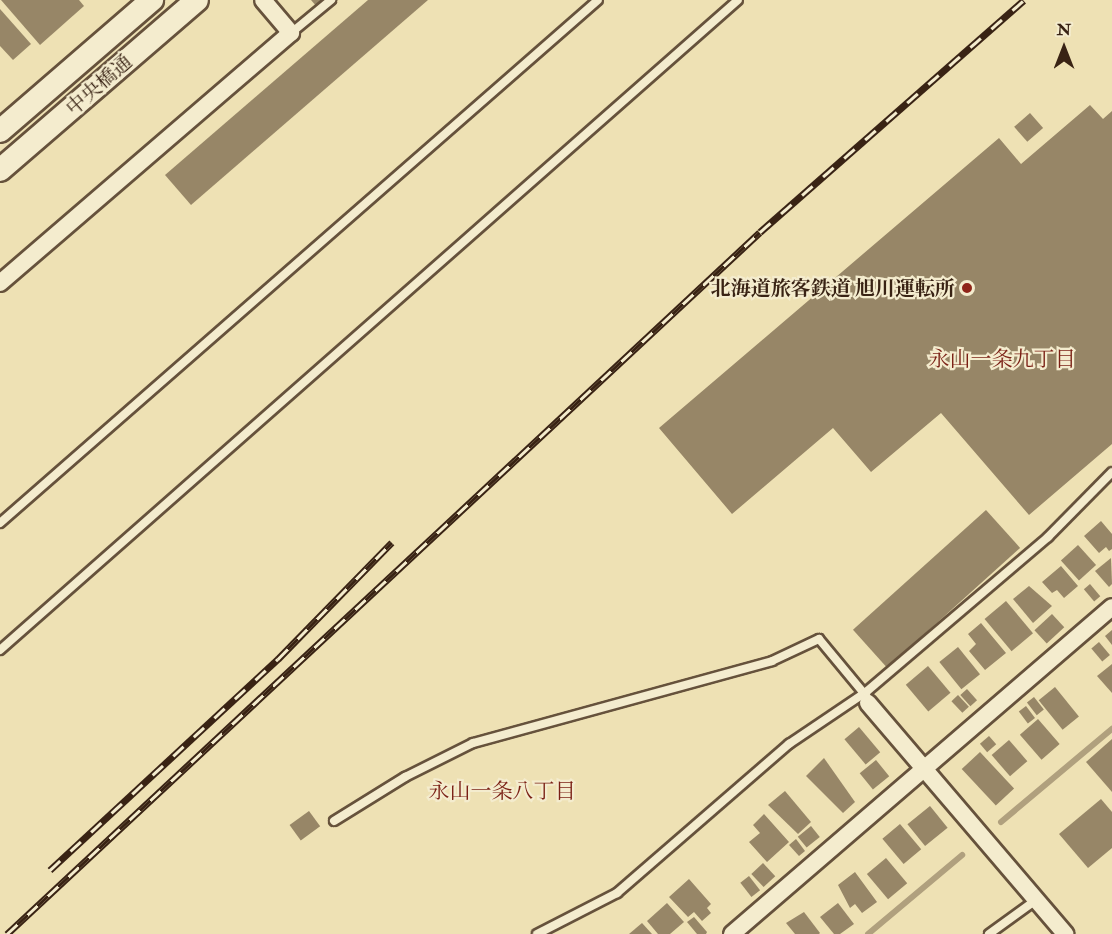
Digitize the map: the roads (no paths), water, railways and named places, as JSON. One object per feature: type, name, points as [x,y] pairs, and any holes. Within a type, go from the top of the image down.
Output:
[{"type":"main road","name":"中央橋通","points":[[0,131],[152,0]]},
{"type":"main road","name":"中央橋通","points":[[0,170],[197,0]]},
{"type":"street","points":[[0,283],[291,33],[263,0]]},
{"type":"street","points":[[732,934],[1112,607]]},
{"type":"street","points":[[867,697],[1065,934]]},
{"type":"lane","points":[[291,33],[331,0]]},
{"type":"lane","points":[[0,523],[598,0]]},
{"type":"lane","points":[[0,650],[738,0]]},
{"type":"lane","points":[[537,934],[617,893],[789,744],[867,697],[1048,537],[1112,472]]},
{"type":"lane","points":[[334,821],[405,777],[473,743],[762,664],[819,639],[867,697]]},
{"type":"lane","points":[[989,934],[1036,900]]},
{"type":"waterway","points":[[1001,822],[1112,729]]},
{"type":"waterway","points":[[868,934],[962,855]]},
{"type":"railway","points":[[7,934],[760,232],[1024,0]]},
{"type":"railway","points":[[50,870],[278,659],[392,542]]},
{"type":"place","name":"北海道旅客鉄道 旭川運転所","points":[[967,288]]},
{"type":"district","name":"永山一条九丁目","points":[[1002,360]]},
{"type":"district","name":"永山一条八丁目","points":[[502,792]]}]
